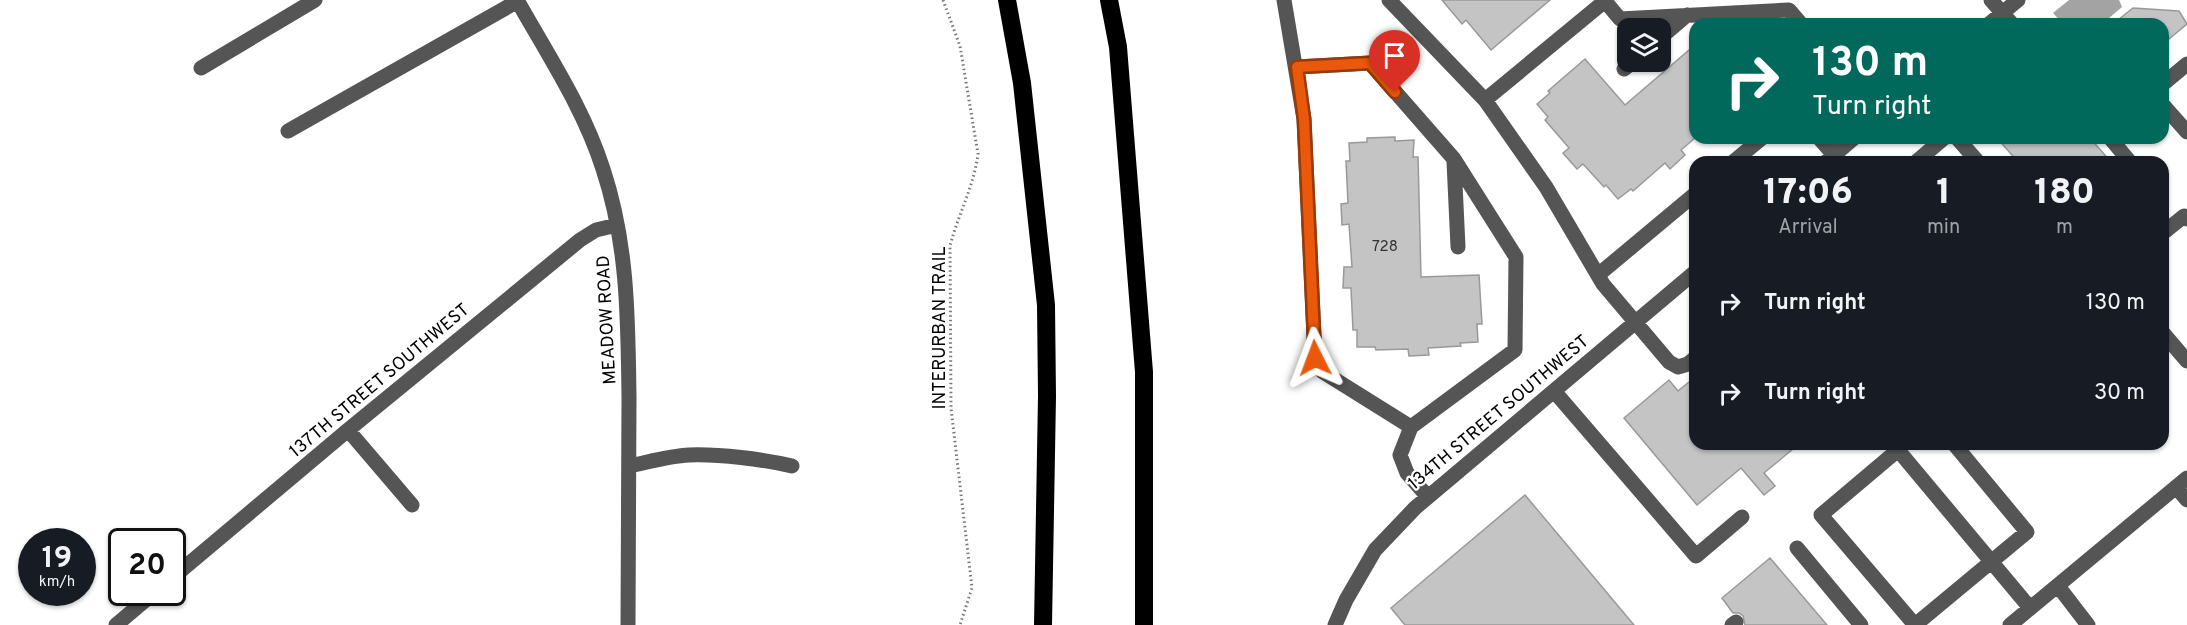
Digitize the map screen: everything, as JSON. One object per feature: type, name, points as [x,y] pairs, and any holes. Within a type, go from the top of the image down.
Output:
[{"type":"highway","points":[[1007,0],[1022,83],[1046,304],[1047,396],[1043,625]]},
{"type":"highway","points":[[1109,0],[1118,47],[1144,372],[1144,625]]},
{"type":"street","points":[[201,68],[315,0]]},
{"type":"street","points":[[1284,0],[1304,119],[1315,358],[1323,372],[1411,427]]},
{"type":"street","points":[[1389,0],[1485,100],[1546,187],[1598,275],[1635,322],[1669,362],[1678,367],[1689,363]]},
{"type":"street","points":[[1991,0],[2006,18]]},
{"type":"street","points":[[2008,18],[2018,0]]},
{"type":"street","points":[[288,131],[517,1]]},
{"type":"street","name":"MEADOW ROAD","points":[[517,1],[585,122],[603,168],[621,242],[628,309],[628,625]]},
{"type":"street","points":[[1485,100],[1604,1],[1620,19],[1789,10],[1795,18]]},
{"type":"street","points":[[1671,29],[1687,15]]},
{"type":"street","points":[[1297,67],[1370,63],[1454,159],[1516,257],[1515,350],[1411,427],[1400,455],[1407,473],[1428,497]]},
{"type":"street","points":[[2169,79],[2187,64]]},
{"type":"street","points":[[2169,112],[2187,132]]},
{"type":"street","points":[[1740,156],[1755,144]]},
{"type":"street","points":[[1837,156],[1848,144]]},
{"type":"street","points":[[1923,156],[1937,144]]},
{"type":"street","points":[[1962,144],[1973,156]]},
{"type":"street","points":[[2115,144],[2125,156]]},
{"type":"street","points":[[1454,159],[1458,247]]},
{"type":"street","points":[[1598,275],[1689,199]]},
{"type":"street","points":[[2169,228],[2184,216],[2187,219]]},
{"type":"street","name":"137TH STREET SOUTHWEST","points":[[186,566],[580,240],[596,230],[617,225]]},
{"type":"street","name":"134TH STREET SOUTHWEST","points":[[1340,623],[1346,600],[1375,550],[1415,508],[1689,277]]},
{"type":"street","points":[[2169,340],[2187,361]]},
{"type":"street","points":[[1554,391],[1696,556],[1742,517]]},
{"type":"street","points":[[348,430],[412,505]]},
{"type":"street","points":[[1897,450],[1821,514],[1915,625],[2027,532],[1959,450]]},
{"type":"street","points":[[1903,450],[1990,562],[2030,608]]},
{"type":"street","points":[[629,466],[688,455],[776,462],[792,466]]},
{"type":"street","points":[[2010,625],[2181,482],[2187,500]]},
{"type":"street","points":[[1797,548],[1861,625]]},
{"type":"street","points":[[2058,586],[2088,625]]},
{"type":"street","points":[[116,625],[138,606]]},
{"type":"path","name":"INTERURBAN TRAIL","points":[[943,0],[960,46],[978,154],[975,172],[950,246],[951,408],[972,588],[960,625]]},
{"type":"shaded area","points":[[2069,0],[2119,0],[2122,7],[2109,18],[2058,18],[2053,13]]},
{"type":"building","points":[[1442,0],[1550,0],[1491,50],[1466,20],[1462,24]]},
{"type":"building","points":[[2133,8],[2179,11],[2187,24],[2169,39],[2169,18],[2120,18]]},
{"type":"building","points":[[1689,50],[1689,143],[1681,150],[1685,155],[1670,169],[1665,163],[1633,191],[1631,189],[1618,199],[1583,164],[1577,169],[1563,153],[1569,148],[1545,120],[1548,117],[1537,104],[1550,93],[1548,91],[1585,59],[1625,105],[1664,72],[1671,72],[1671,66]]},
{"type":"building","points":[[1395,137],[1395,141],[1414,140],[1413,157],[1418,157],[1421,277],[1479,275],[1482,324],[1477,324],[1478,342],[1460,343],[1461,346],[1428,348],[1429,355],[1409,356],[1408,349],[1376,350],[1375,347],[1357,347],[1357,330],[1353,330],[1351,288],[1343,288],[1344,267],[1352,267],[1349,224],[1342,225],[1341,204],[1348,203],[1346,161],[1350,161],[1349,143],[1367,142],[1367,138]]},
{"type":"building","points":[[2002,144],[2095,144],[2106,156],[2013,156]]},
{"type":"building","points":[[1669,380],[1678,391],[1689,382],[1689,450],[1792,450],[1764,473],[1775,486],[1764,495],[1741,468],[1697,505],[1624,418]]},
{"type":"building","points":[[1525,495],[1634,625],[1405,625],[1391,608]]},
{"type":"building","points":[[1770,558],[1827,625],[1745,625],[1743,616],[1733,613],[1722,598]]},
{"type":"route","points":[[1315,358],[1304,119],[1297,67],[1370,63],[1395,92]]}]
